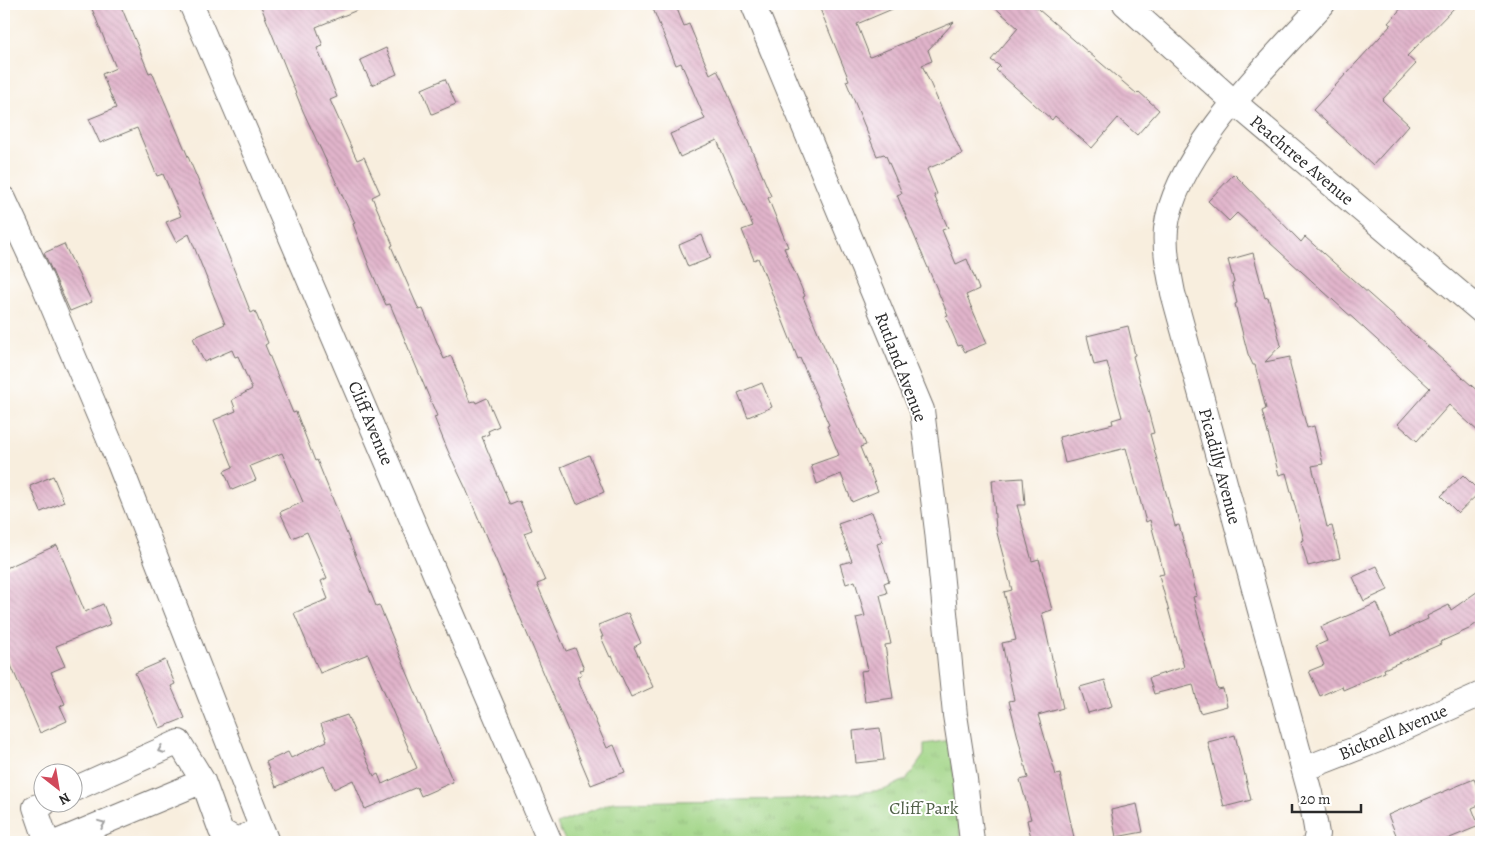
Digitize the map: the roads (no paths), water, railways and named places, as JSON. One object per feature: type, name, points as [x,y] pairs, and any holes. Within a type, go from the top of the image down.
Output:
[{"type":"street","name":"Cliff Avenue","points":[[191,4],[550,842]]},
{"type":"street","name":"Rutland Avenue","points":[[753,4],[922,410],[937,531],[954,715],[965,779],[972,842]]},
{"type":"street","name":"Peachtree Avenue","points":[[1125,4],[1235,103],[1481,311]]},
{"type":"street","name":"Picadilly Avenue","points":[[1315,842],[1317,834],[1304,769],[1173,293],[1168,264],[1166,230],[1169,212],[1180,182],[1209,134],[1323,4]]},
{"type":"street","points":[[4,199],[41,279],[119,463],[185,628],[264,836],[237,840],[221,831],[203,781],[179,742],[82,786]]},
{"type":"street","name":"Bicknell Avenue","points":[[1304,769],[1378,740],[1481,694]]},
{"type":"street","points":[[57,842],[203,781]]},
{"type":"street","points":[[37,814],[47,842]]},
{"type":"park label","name":"Cliff Park","points":[[924,808]]}]
